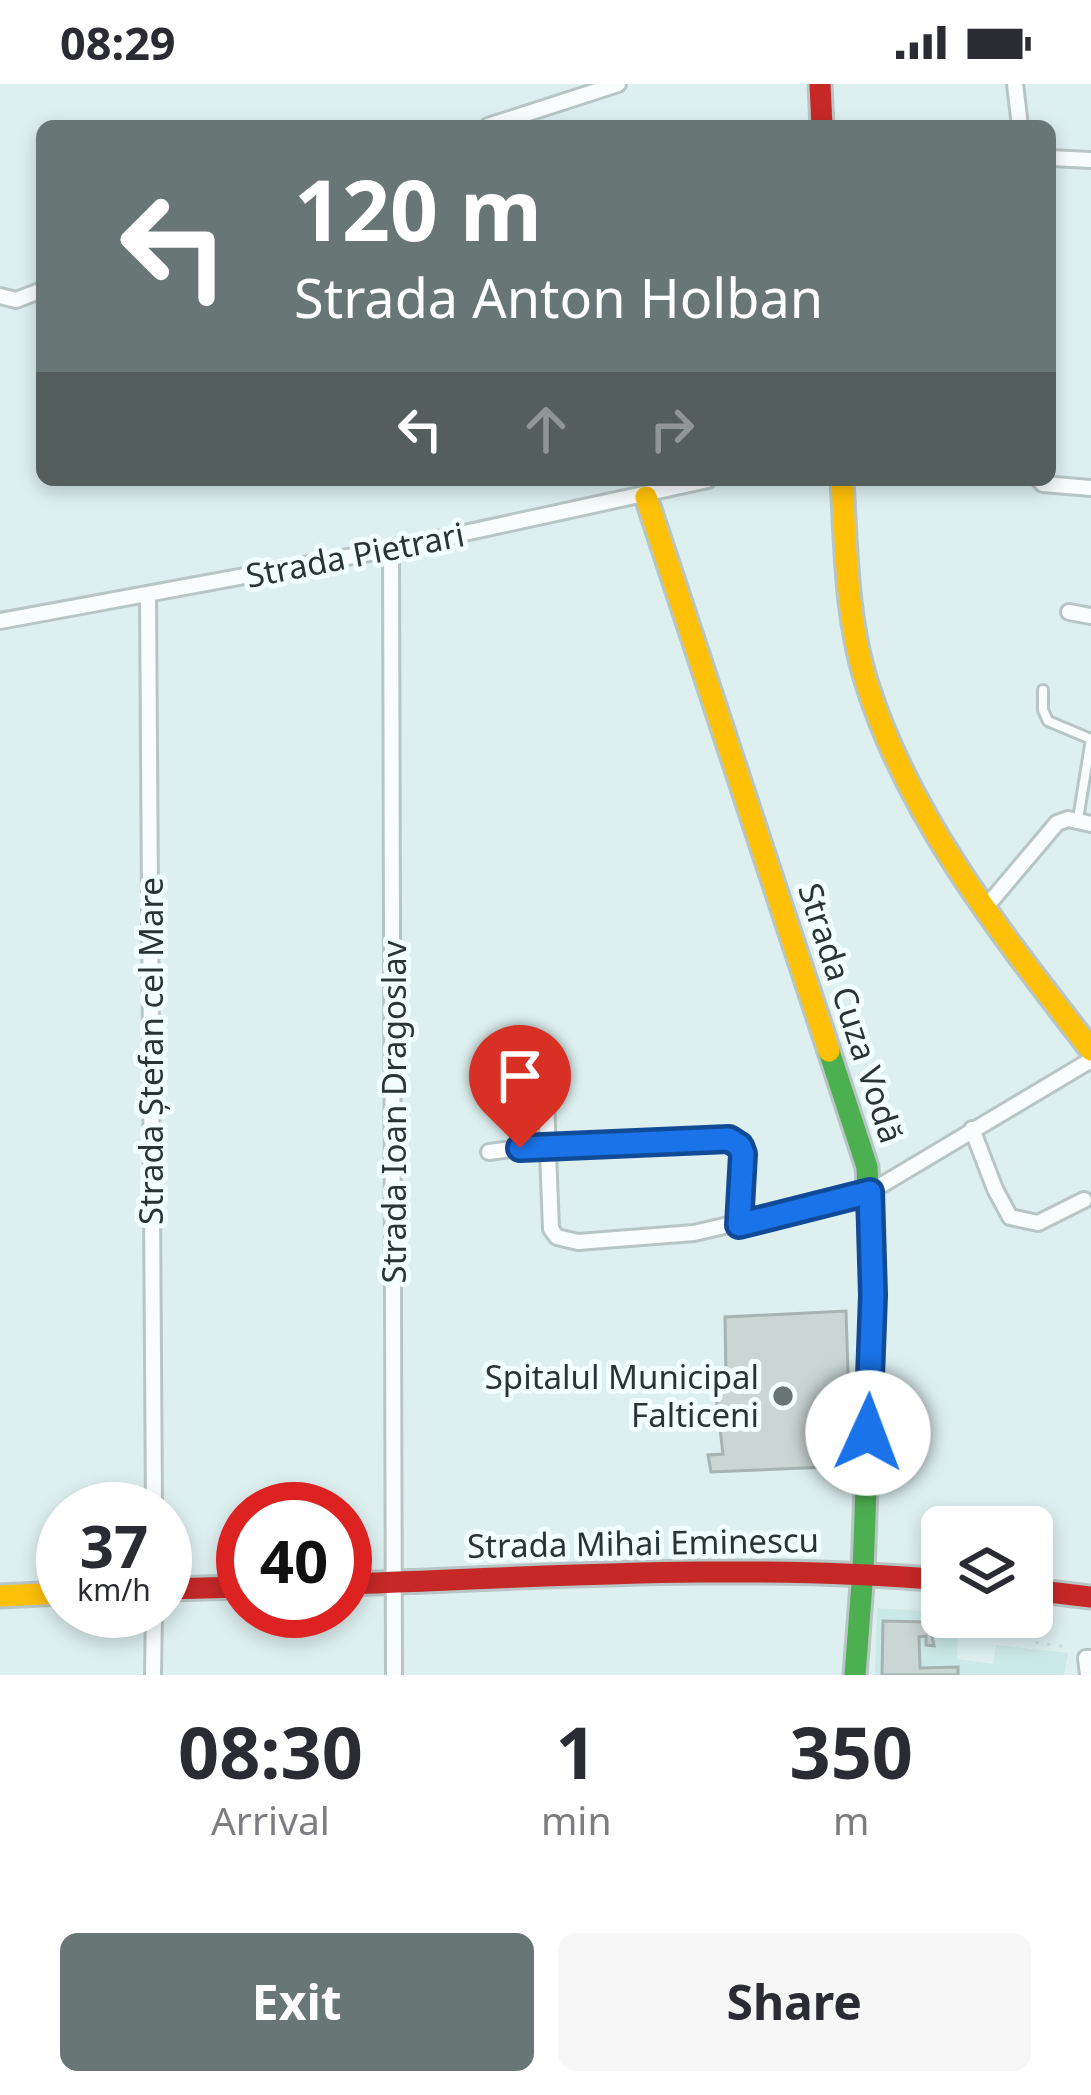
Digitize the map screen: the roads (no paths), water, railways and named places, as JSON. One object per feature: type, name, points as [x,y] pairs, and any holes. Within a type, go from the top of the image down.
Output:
[{"type":"street","points":[[507,120],[618,84]]},
{"type":"street","points":[[820,84],[822,120]]},
{"type":"street","points":[[1015,84],[1019,120]]},
{"type":"street","points":[[1056,158],[1091,160]]},
{"type":"street","points":[[0,296],[16,300],[36,292]]},
{"type":"street","points":[[1056,485],[1091,488]]},
{"type":"street","name":"Strada Pietrari","points":[[0,621],[391,549],[684,486]]},
{"type":"street","points":[[842,486],[854,625],[865,679],[912,784],[986,907],[1091,1050]]},
{"type":"street","name":"Strada Cuza Vodă","points":[[646,496],[861,1142],[870,1192],[873,1295],[855,1675]]},
{"type":"street","name":"Strada Ioan Dragoslav","points":[[391,549],[394,1675]]},
{"type":"street","name":"Strada Ștefan cel Mare","points":[[148,594],[154,1482]]},
{"type":"street","points":[[1070,612],[1091,616]]},
{"type":"street","points":[[986,907],[1057,823],[1085,822]]},
{"type":"street","points":[[546,1100],[549,1219],[557,1237],[578,1242],[694,1233],[870,1192],[1091,1060]]},
{"type":"street","points":[[972,1130],[1010,1217],[1038,1223],[1084,1200]]},
{"type":"street","points":[[489,1152],[550,1144],[729,1139],[743,1154],[739,1225]]},
{"type":"street","name":"Strada Mihai Eminescu","points":[[372,1583],[707,1572],[863,1571],[921,1578]]},
{"type":"street","points":[[1053,1593],[1091,1597]]},
{"type":"street","points":[[0,1596],[36,1594]]},
{"type":"street","points":[[153,1675],[154,1638]]},
{"type":"street","points":[[1088,1675],[1086,1658],[1091,1658]]},
{"type":"lane","points":[[1043,690],[1048,721],[1091,739],[1085,822]]},
{"type":"place","name":"Spitalul Municipal Falticeni","points":[[783,1396]]}]
